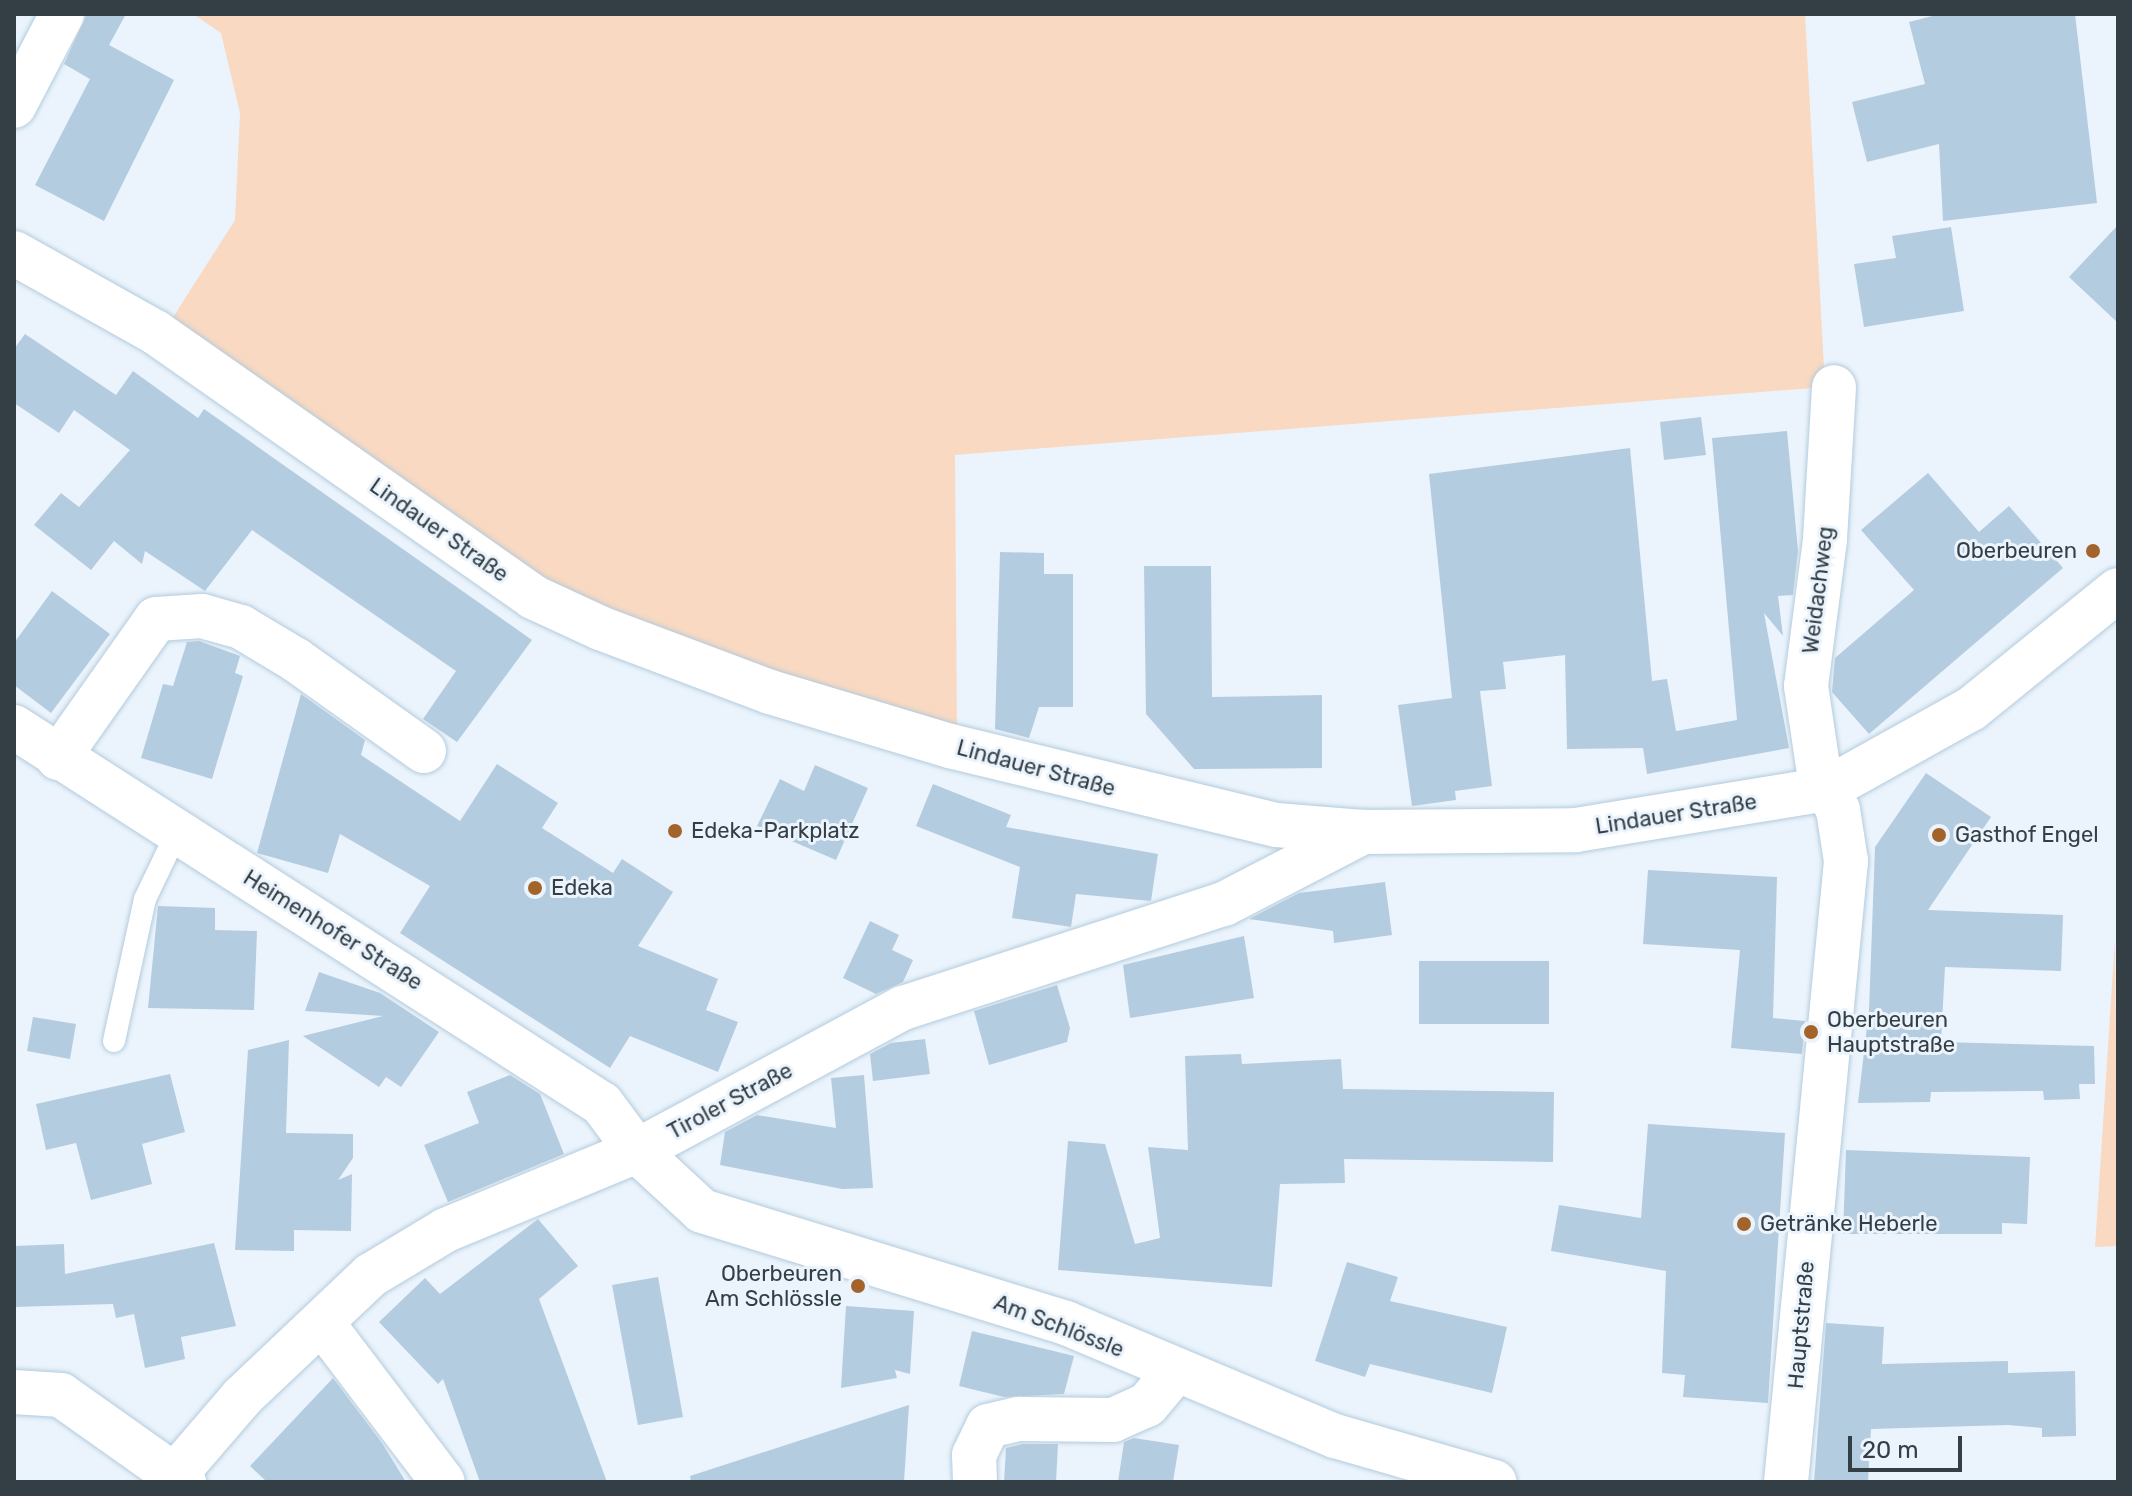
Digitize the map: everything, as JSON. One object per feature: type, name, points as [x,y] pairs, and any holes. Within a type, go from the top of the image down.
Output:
[{"type":"street","points":[[14,106],[62,14]]},
{"type":"street","name":"Lindauer Straße","points":[[14,253],[155,332],[533,597],[600,628],[770,692],[950,746],[1213,812],[1363,832],[1576,830],[1827,789],[1971,709],[2118,590]]},
{"type":"street","name":"Weidachweg","points":[[1827,789],[1819,773],[1806,686],[1825,539],[1834,387]]},
{"type":"street","points":[[58,758],[156,619],[202,616],[241,627],[283,652],[424,751]]},
{"type":"street","name":"Heimenhofer Straße","points":[[14,727],[602,1104],[637,1151]]},
{"type":"street","name":"Hauptstraße","points":[[1786,1482],[1846,861],[1838,810],[1827,789]]},
{"type":"street","name":"Tiroler Straße","points":[[176,1480],[242,1397],[323,1324],[371,1275],[446,1230],[637,1151],[903,1008],[1224,904],[1363,832]]},
{"type":"street","name":"Am Schlössle","points":[[637,1151],[702,1211],[1066,1323],[1174,1373],[1335,1436],[1494,1482]]},
{"type":"street","points":[[323,1324],[443,1482]]},
{"type":"street","points":[[975,1482],[974,1455],[988,1426],[1019,1419],[1113,1420],[1147,1405],[1174,1373]]},
{"type":"street","points":[[14,1392],[61,1395],[176,1480]]},
{"type":"lane","points":[[114,1041],[145,899],[178,830]]},
{"type":"shaded area","points":[[193,14],[1805,14],[1825,387],[955,455],[957,734],[777,679],[539,583],[170,322],[235,220],[240,113],[221,33]]},
{"type":"shaded area","points":[[2115,939],[2118,1246],[2095,1247]]},
{"type":"building","points":[[87,14],[126,14],[109,45],[174,80],[104,221],[35,185],[90,79],[64,64]]},
{"type":"building","points":[[1940,14],[2075,14],[2097,203],[1943,221],[1939,144],[1867,162],[1852,102],[1925,84],[1909,22]]},
{"type":"building","points":[[2118,225],[2118,323],[2069,277]]},
{"type":"building","points":[[1951,227],[1964,311],[1864,327],[1854,264],[1896,258],[1892,236]]},
{"type":"building","points":[[25,334],[116,395],[133,371],[198,418],[204,409],[532,640],[457,742],[423,719],[456,671],[252,530],[205,591],[145,551],[142,564],[114,541],[91,570],[34,525],[61,493],[79,507],[130,450],[74,410],[59,433],[14,403],[14,349]]},
{"type":"building","points":[[1701,417],[1706,455],[1664,460],[1660,422]]},
{"type":"building","points":[[1787,431],[1798,551],[1793,595],[1778,596],[1783,636],[1764,613],[1789,748],[1647,774],[1643,748],[1567,749],[1565,655],[1503,662],[1506,689],[1480,691],[1492,786],[1455,791],[1456,800],[1412,806],[1398,705],[1452,698],[1429,474],[1630,448],[1652,681],[1667,679],[1676,731],[1737,720],[1712,438]]},
{"type":"building","points":[[1928,473],[1979,532],[2009,506],[2063,568],[1869,734],[1832,692],[1835,658],[1914,590],[1861,530]]},
{"type":"building","points":[[1000,552],[1044,553],[1044,574],[1073,574],[1073,707],[1039,707],[1029,738],[995,729]]},
{"type":"building","points":[[1144,566],[1211,566],[1212,697],[1322,695],[1322,768],[1194,769],[1146,714]]},
{"type":"building","points":[[52,591],[110,634],[51,713],[14,685],[14,643]]},
{"type":"building","points":[[199,641],[240,656],[235,673],[243,676],[212,779],[141,758],[163,684],[173,686],[187,642]]},
{"type":"building","points":[[301,694],[365,740],[361,755],[460,821],[497,764],[558,803],[542,828],[613,873],[622,859],[673,892],[638,946],[718,979],[706,1010],[738,1022],[718,1072],[630,1036],[610,1068],[400,933],[430,886],[340,834],[328,873],[257,853]]},
{"type":"building","points":[[815,765],[868,788],[836,860],[757,826],[780,779],[804,791]]},
{"type":"building","points":[[1926,773],[1991,817],[1928,910],[2063,915],[2061,971],[1945,967],[1941,1042],[2094,1046],[2095,1084],[2079,1084],[2080,1099],[2044,1100],[2043,1091],[1931,1092],[1930,1102],[1858,1103],[1869,1010],[1875,847]]},
{"type":"building","points":[[933,784],[1011,815],[1006,827],[1158,854],[1151,901],[1076,894],[1071,927],[1012,918],[1020,867],[916,826]]},
{"type":"building","points":[[1648,870],[1777,877],[1773,1018],[1805,1021],[1802,1054],[1731,1048],[1740,950],[1643,944]]},
{"type":"building","points":[[1385,882],[1392,935],[1334,943],[1333,931],[1249,919],[1299,893]]},
{"type":"building","points":[[158,906],[215,908],[215,930],[257,931],[254,1010],[148,1008]]},
{"type":"building","points":[[870,921],[899,935],[892,950],[913,960],[903,982],[876,994],[843,978]]},
{"type":"building","points":[[1244,936],[1254,998],[1130,1018],[1123,965]]},
{"type":"building","points":[[1419,961],[1549,961],[1549,1024],[1419,1024]]},
{"type":"building","points":[[319,972],[380,993],[439,1032],[401,1087],[386,1077],[379,1087],[303,1036],[383,1016],[305,1011]]},
{"type":"building","points":[[1057,985],[1070,1028],[1067,1042],[989,1065],[974,1011]]},
{"type":"building","points":[[33,1017],[76,1024],[70,1059],[27,1051]]},
{"type":"building","points":[[925,1039],[930,1074],[873,1081],[870,1054],[891,1043]]},
{"type":"building","points":[[289,1040],[286,1133],[353,1134],[353,1158],[338,1180],[352,1174],[351,1231],[294,1230],[294,1251],[235,1250],[248,1050]]},
{"type":"building","points":[[1241,1054],[1242,1064],[1341,1059],[1343,1089],[1554,1092],[1553,1162],[1344,1159],[1345,1183],[1280,1184],[1272,1287],[1058,1270],[1068,1141],[1105,1144],[1135,1244],[1160,1238],[1148,1147],[1188,1150],[1185,1056]]},
{"type":"building","points":[[170,1074],[185,1132],[142,1144],[152,1184],[91,1200],[76,1143],[46,1150],[36,1104]]},
{"type":"building","points":[[510,1075],[540,1094],[564,1154],[448,1202],[424,1145],[479,1123],[467,1092]]},
{"type":"building","points":[[864,1075],[873,1188],[842,1189],[720,1165],[725,1132],[757,1115],[836,1128],[831,1078]]},
{"type":"building","points":[[1648,1124],[1785,1133],[1768,1403],[1683,1397],[1685,1375],[1662,1373],[1666,1271],[1551,1251],[1559,1205],[1641,1218]]},
{"type":"building","points":[[1846,1150],[2030,1157],[2027,1224],[2002,1223],[2002,1234],[1843,1234]]},
{"type":"building","points":[[538,1219],[578,1266],[539,1299],[607,1482],[480,1482],[443,1379],[438,1384],[379,1322],[425,1278],[440,1294]]},
{"type":"building","points":[[214,1243],[236,1326],[181,1337],[185,1359],[145,1368],[134,1314],[116,1318],[113,1304],[14,1307],[14,1246],[64,1244],[65,1274]]},
{"type":"building","points":[[1347,1262],[1398,1277],[1390,1301],[1507,1327],[1492,1393],[1370,1364],[1365,1377],[1315,1361]]},
{"type":"building","points":[[658,1277],[683,1417],[638,1425],[612,1285]]},
{"type":"building","points":[[846,1306],[914,1311],[910,1374],[895,1370],[897,1378],[841,1388]]},
{"type":"building","points":[[1826,1323],[1884,1327],[1882,1364],[2008,1361],[2008,1373],[2075,1371],[2076,1436],[2042,1437],[2042,1428],[2008,1425],[1871,1429],[1868,1482],[1814,1482]]},
{"type":"building","points":[[972,1331],[1074,1356],[1064,1394],[1004,1397],[959,1386]]},
{"type":"building","points":[[333,1378],[382,1443],[406,1482],[267,1482],[250,1466]]},
{"type":"building","points":[[909,1405],[904,1482],[691,1482],[690,1476]]},
{"type":"building","points":[[1134,1438],[1179,1445],[1173,1482],[1118,1482],[1124,1442]]},
{"type":"building","points":[[1022,1444],[1058,1444],[1056,1482],[1004,1482],[1006,1448]]},
{"type":"place","name":"Oberbeuren","points":[[2093,551]]},
{"type":"place","name":"Edeka-Parkplatz","points":[[675,831]]},
{"type":"place","name":"Gasthof Engel","points":[[1939,835]]},
{"type":"place","name":"Edeka","points":[[535,888]]},
{"type":"place","name":"Oberbeuren Hauptstraße","points":[[1811,1032]]},
{"type":"place","name":"Getränke Heberle","points":[[1744,1224]]},
{"type":"place","name":"Oberbeuren Am Schlössle","points":[[858,1286]]}]
